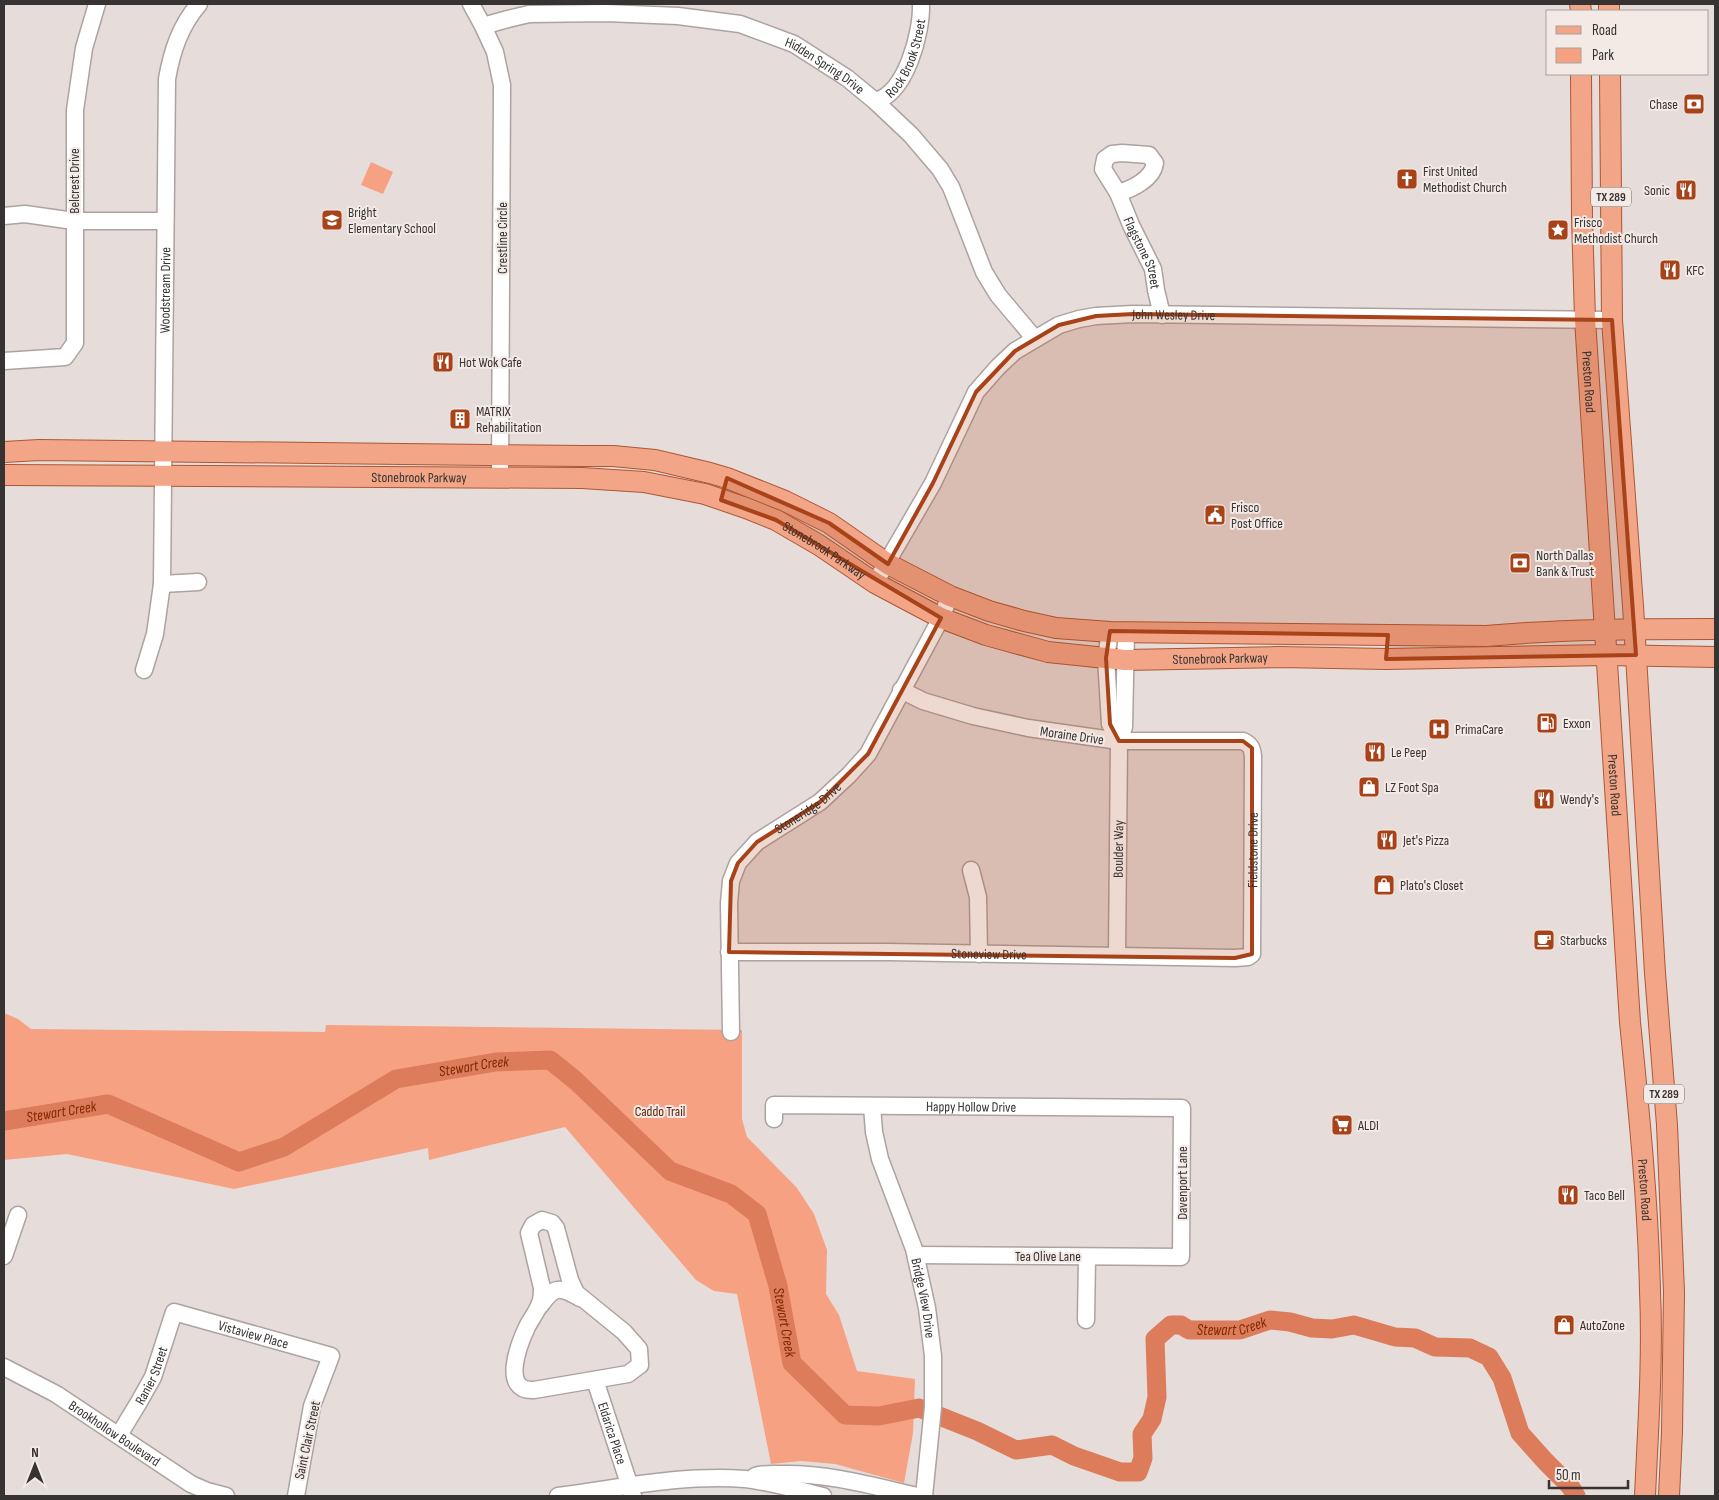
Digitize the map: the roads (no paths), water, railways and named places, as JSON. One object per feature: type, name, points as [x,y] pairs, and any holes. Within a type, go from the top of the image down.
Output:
[{"type":"main road","name":"Preston Road","points":[[1581,75],[1582,200],[1586,319],[1604,629],[1630,1022],[1641,1127],[1650,1291],[1651,1326],[1645,1496]]},
{"type":"main road","name":"Preston Road","points":[[1610,75],[1612,320],[1667,1125],[1674,1292],[1674,1358],[1669,1496]]},
{"type":"main road","name":"Stonebrook Parkway","points":[[4,452],[39,450],[613,456],[655,460],[718,476],[785,501],[829,523],[888,564],[950,596],[989,611],[1056,628],[1118,632],[1486,636],[1518,632],[1634,628],[1715,629]]},
{"type":"main road","name":"Stonebrook Parkway","points":[[4,475],[611,479],[644,482],[713,497],[776,520],[819,545],[875,583],[941,618],[986,636],[1048,652],[1116,659],[1279,657],[1386,659],[1606,655],[1715,656]]},
{"type":"main road","points":[[713,497],[718,476]]},
{"type":"main road","points":[[1279,634],[1279,657]]},
{"type":"main road","points":[[1386,659],[1388,635]]},
{"type":"main road","points":[[1623,903],[1651,902]]},
{"type":"main road","points":[[1646,1227],[1671,1225]]},
{"type":"street","name":"Belcrest Drive","points":[[4,361],[65,357],[75,342],[75,110],[84,48],[97,4]]},
{"type":"street","name":"Woodstream Drive","points":[[144,670],[155,634],[162,584],[167,79],[175,43],[189,15],[199,4]]},
{"type":"street","name":"Crestline Circle","points":[[471,4],[484,26],[494,52],[502,85],[500,478]]},
{"type":"street","name":"Rock Brook Street","points":[[875,102],[883,100],[900,80],[912,57],[918,34],[922,4]]},
{"type":"street","name":"Hidden Spring Drive","points":[[484,26],[529,14],[606,13],[678,16],[740,24],[794,44],[847,78],[911,135],[940,169],[951,187],[984,272],[998,295],[1035,339]]},
{"type":"street","name":"Flagstone Street","points":[[1118,193],[1131,225],[1153,269],[1162,315]]},
{"type":"street","points":[[4,216],[25,214],[74,221],[165,221]]},
{"type":"street","name":"John Wesley Drive","points":[[875,583],[888,564],[933,483],[976,392],[1015,351],[1059,325],[1079,318],[1132,314],[1612,320]]},
{"type":"street","points":[[162,584],[198,582]]},
{"type":"street","name":"Stoneridge Drive","points":[[731,1032],[729,952],[731,881],[738,863],[757,842],[820,802],[850,775],[868,754],[941,618],[950,596]]},
{"type":"street","name":"Boulder Way","points":[[1117,955],[1118,741],[1110,724],[1118,632]]},
{"type":"street","name":"Moraine Drive","points":[[901,690],[923,701],[973,716],[1028,728],[1118,741],[1243,741],[1248,744]]},
{"type":"street","name":"Fieldstone Drive","points":[[1248,744],[1252,748],[1253,756],[1253,948],[1252,954],[1248,957]]},
{"type":"street","points":[[971,870],[978,897],[979,954]]},
{"type":"street","name":"Stoneview Drive","points":[[729,952],[1248,957]]},
{"type":"street","name":"Happy Hollow Drive","points":[[774,1119],[774,1105],[1182,1108]]},
{"type":"street","name":"Bridge View Drive","points":[[872,1106],[874,1132],[880,1159],[916,1255],[927,1308],[933,1356],[933,1407],[924,1496]]},
{"type":"street","name":"Davenport Lane","points":[[1181,1257],[1182,1108]]},
{"type":"street","points":[[4,1256],[18,1215]]},
{"type":"street","points":[[536,1312],[541,1301],[542,1288],[529,1234],[533,1225],[540,1220],[549,1221],[556,1228],[571,1283],[576,1293],[624,1332],[640,1349],[640,1365],[628,1374],[595,1380],[530,1390],[517,1384],[514,1374],[518,1349],[527,1327],[549,1293],[556,1290],[566,1290],[586,1302]]},
{"type":"street","name":"Tea Olive Lane","points":[[916,1255],[1181,1257]]},
{"type":"street","points":[[1086,1257],[1086,1320]]},
{"type":"street","name":"Vistaview Place","points":[[174,1312],[331,1356]]},
{"type":"street","name":"Ranier Street","points":[[119,1435],[153,1377],[174,1312]]},
{"type":"street","name":"Saint Clair Street","points":[[296,1496],[312,1406],[331,1356]]},
{"type":"street","name":"Brookhollow Boulevard","points":[[4,1367],[56,1394],[206,1494],[226,1496]]},
{"type":"street","name":"Eldarica Place","points":[[595,1380],[631,1491]]},
{"type":"street","points":[[746,1479],[761,1474],[824,1476],[917,1496]]},
{"type":"street","points":[[558,1496],[631,1491],[693,1479],[746,1479],[823,1496]]},
{"type":"waterway","name":"Stewart Creek","points":[[4,1121],[108,1104],[239,1162],[284,1147],[396,1079],[496,1062],[550,1060],[576,1081],[670,1171],[731,1194],[757,1214],[778,1286],[792,1363],[845,1415],[879,1416],[919,1408],[977,1431],[1016,1450],[1052,1445],[1074,1456],[1120,1472],[1138,1472],[1143,1458],[1142,1434],[1152,1419],[1157,1397],[1155,1339],[1171,1325],[1181,1325],[1189,1330],[1240,1330],[1270,1320],[1290,1322],[1312,1328],[1332,1329],[1354,1325],[1395,1337],[1415,1338],[1435,1347],[1470,1348],[1489,1357],[1502,1378],[1520,1433],[1570,1486],[1576,1496]]},
{"type":"place","name":"Chase","points":[[1694,104]]},
{"type":"place","name":"First United Methodist Church","points":[[1407,179]]},
{"type":"place","name":"Sonic","points":[[1686,190]]},
{"type":"place","name":"Bright Elementary School","points":[[332,220]]},
{"type":"place","name":"Frisco Methodist Church","points":[[1558,230]]},
{"type":"place","name":"KFC","points":[[1670,270]]},
{"type":"place","name":"Hot Wok Cafe","points":[[443,362]]},
{"type":"place","name":"MATRIX Rehabilitation","points":[[460,419]]},
{"type":"place","name":"Frisco Post Office","points":[[1215,515]]},
{"type":"place","name":"North Dallas Bank & Trust","points":[[1520,563]]},
{"type":"place","name":"Exxon","points":[[1547,723]]},
{"type":"place","name":"PrimaCare","points":[[1439,729]]},
{"type":"place","name":"Le Peep","points":[[1375,752]]},
{"type":"place","name":"LZ Foot Spa","points":[[1369,787]]},
{"type":"place","name":"Wendy's","points":[[1544,799]]},
{"type":"place","name":"Jet's Pizza","points":[[1387,840]]},
{"type":"place","name":"Plato's Closet","points":[[1384,885]]},
{"type":"place","name":"Starbucks","points":[[1544,940]]},
{"type":"place","name":"ALDI","points":[[1342,1125]]},
{"type":"place","name":"Taco Bell","points":[[1568,1195]]},
{"type":"place","name":"AutoZone","points":[[1564,1325]]},
{"type":"park label","name":"Caddo Trail","points":[[660,1111]]}]
